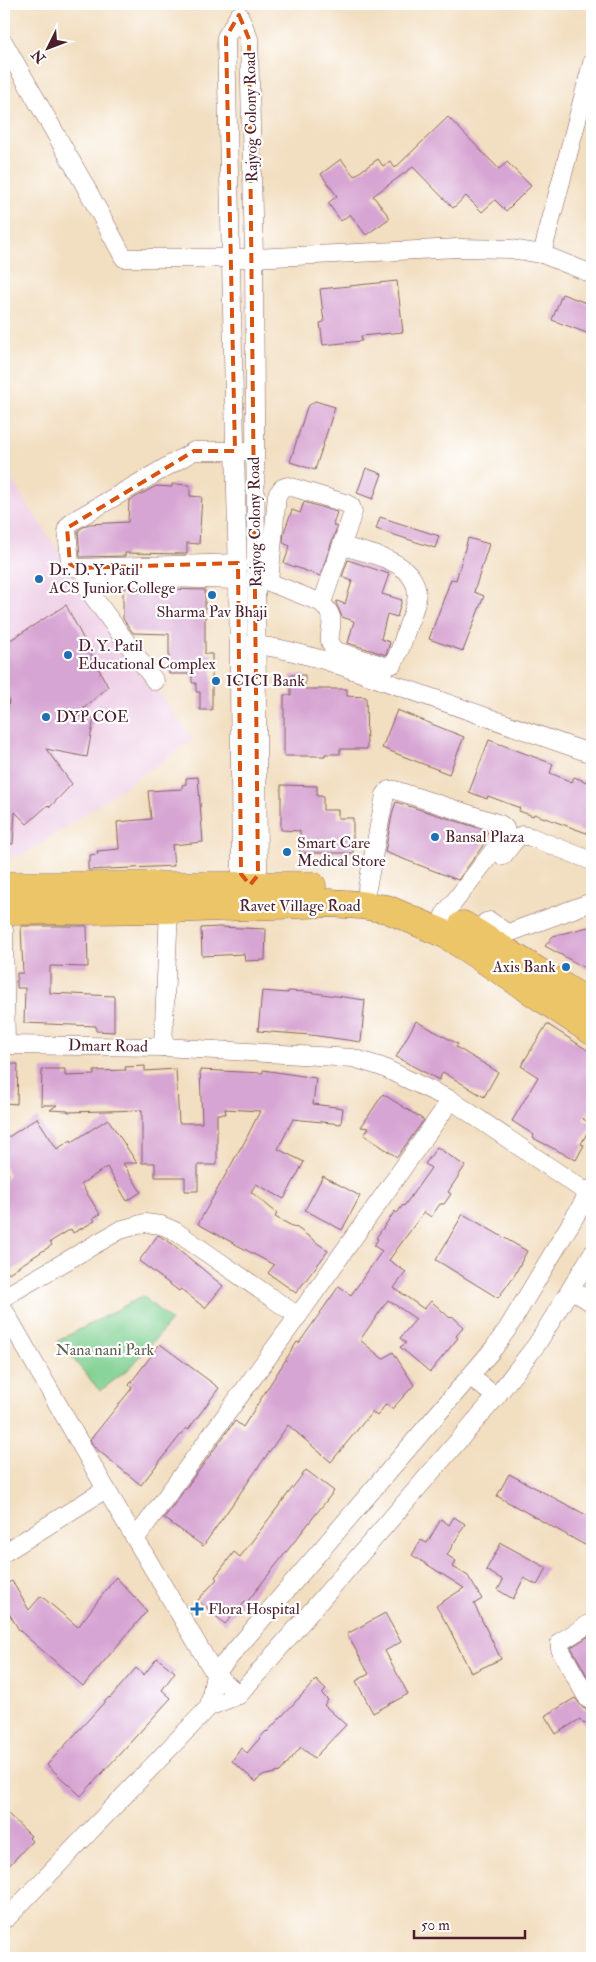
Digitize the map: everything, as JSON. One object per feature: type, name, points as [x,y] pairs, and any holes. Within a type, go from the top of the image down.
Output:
[{"type":"main road","name":"Ravet Village Road","points":[[4,886],[250,895],[387,909],[447,935],[592,1030]]},
{"type":"main road","name":"Ravet Village Road","points":[[4,911],[169,909],[250,895],[334,886],[367,888],[401,896],[458,923],[592,1005]]},
{"type":"street","name":"Rajyog Colony Road","points":[[248,645],[262,580],[254,451],[254,258],[249,39],[239,15],[226,37],[238,571],[248,645],[258,875],[250,895]]},
{"type":"street","points":[[8,50],[124,258],[254,258],[458,248],[511,249],[542,254],[592,274]]},
{"type":"street","points":[[542,254],[592,63]]},
{"type":"street","points":[[238,571],[76,568],[70,564],[67,528],[72,521],[194,451],[254,451]]},
{"type":"street","points":[[322,603],[353,512],[351,506],[345,503],[288,486],[282,488],[277,495],[262,580],[322,603],[331,615],[329,640],[331,646],[337,651],[385,666],[393,664],[397,658],[414,608],[415,584],[406,572],[392,562],[342,546]]},
{"type":"street","points":[[155,681],[86,587],[86,580],[90,576],[238,571]]},
{"type":"street","points":[[248,645],[296,652],[327,661],[592,754]]},
{"type":"street","points":[[367,888],[385,795],[389,790],[395,790],[500,824],[505,828],[506,834],[458,923]]},
{"type":"street","points":[[458,923],[516,839],[522,835],[592,861]]},
{"type":"street","points":[[458,923],[490,921],[507,933],[592,902]]},
{"type":"street","name":"Dmart Road","points":[[5,1045],[163,1047],[169,909]]},
{"type":"street","points":[[4,930],[5,1045]]},
{"type":"street","points":[[163,1047],[353,1058],[382,1067],[451,1100],[591,1191],[508,1328],[470,1376],[215,1674],[209,1708]]},
{"type":"street","points":[[136,1538],[298,1316],[451,1100]]},
{"type":"street","points":[[4,1297],[120,1230],[145,1223],[161,1225],[174,1231],[298,1316]]},
{"type":"street","points":[[5,1918],[209,1708],[239,1695],[496,1397],[537,1344],[592,1254]]},
{"type":"street","points":[[571,1289],[592,1303]]},
{"type":"street","points":[[4,1310],[106,1490],[215,1674],[239,1695]]},
{"type":"street","points":[[470,1376],[496,1397]]},
{"type":"street","points":[[4,1552],[106,1490]]},
{"type":"street","points":[[592,1622],[560,1642],[560,1649],[588,1699],[592,1701]]},
{"type":"highlighted area","points":[[239,15],[249,39],[258,875],[250,885],[241,874],[238,563],[77,568],[70,564],[67,528],[194,451],[235,451],[226,37]]},
{"type":"shaded area","name":"D. Y. Patil Educational Complex","points":[[4,468],[50,539],[193,740],[23,856],[4,856]]},
{"type":"green space","name":"Nana nani Park","points":[[143,1296],[171,1321],[130,1368],[100,1391],[58,1341]]},
{"type":"building","points":[[448,117],[499,169],[507,162],[531,186],[506,211],[495,200],[482,212],[466,196],[453,208],[413,167],[373,196],[390,218],[366,235],[350,214],[341,221],[328,203],[337,196],[321,174],[341,159],[354,176],[378,159],[383,166],[390,161],[395,168]]},
{"type":"building","points":[[397,281],[403,332],[361,336],[362,341],[323,345],[320,323],[324,322],[320,289]]},
{"type":"building","points":[[562,294],[592,305],[592,335],[552,320]]},
{"type":"building","points":[[315,401],[335,407],[315,470],[290,462],[307,407]]},
{"type":"building","points":[[366,468],[382,474],[373,499],[357,493]]},
{"type":"building","points":[[172,484],[190,485],[190,496],[202,497],[199,544],[187,543],[187,554],[125,553],[125,556],[80,557],[78,532],[80,529],[89,524],[128,522],[129,501],[156,486],[172,487]]},
{"type":"building","points":[[304,502],[337,512],[333,525],[337,527],[320,576],[284,563],[290,546],[283,543],[284,532],[292,510],[300,513]]},
{"type":"building","points":[[380,517],[439,536],[435,548],[376,529]]},
{"type":"building","points":[[468,538],[489,544],[474,592],[484,596],[463,651],[429,639],[451,579],[456,580]]},
{"type":"building","points":[[348,560],[389,574],[382,594],[402,600],[397,617],[387,614],[381,639],[390,642],[386,655],[348,643],[354,621],[342,617],[336,603],[337,601],[345,604],[352,581],[342,577]]},
{"type":"building","points":[[123,588],[205,590],[205,654],[212,654],[212,710],[200,710],[200,692],[196,692],[196,683],[192,683],[192,674],[169,674],[169,634],[133,633],[123,619]]},
{"type":"building","name":"DYP COE","points":[[66,605],[108,687],[75,716],[94,718],[87,757],[46,749],[72,784],[50,807],[48,805],[27,824],[15,812],[13,844],[4,843],[4,740],[9,699],[4,691],[4,644]]},
{"type":"building","points":[[291,675],[305,675],[305,689],[347,689],[347,696],[366,697],[367,749],[340,749],[340,754],[325,754],[325,756],[284,756],[284,695],[291,695]]},
{"type":"building","points":[[397,710],[464,737],[449,774],[382,748]]},
{"type":"building","points":[[489,740],[553,764],[550,773],[572,782],[574,777],[592,784],[592,835],[534,814],[533,816],[519,811],[520,808],[488,796],[487,799],[469,792]]},
{"type":"building","points":[[198,777],[203,842],[172,845],[174,866],[88,870],[90,855],[98,854],[97,851],[119,849],[117,822],[151,819],[148,791],[182,789],[182,785],[186,784],[186,778]]},
{"type":"building","points":[[281,785],[317,786],[317,796],[323,796],[323,810],[338,810],[338,818],[353,818],[353,853],[300,853],[300,831],[281,830]]},
{"type":"building","name":"Bansal Plaza","points":[[396,802],[488,831],[482,847],[458,880],[385,852]]},
{"type":"building","points":[[21,926],[87,926],[88,967],[50,966],[50,993],[114,996],[114,1032],[96,1031],[96,1026],[24,1023],[25,988],[17,988],[17,973],[23,973]]},
{"type":"building","points":[[592,926],[592,972],[545,946],[553,936]]},
{"type":"building","points":[[201,928],[266,929],[265,960],[245,961],[244,954],[202,956]]},
{"type":"building","points":[[262,991],[308,992],[365,1000],[361,1042],[311,1035],[258,1031]]},
{"type":"building","points":[[416,1021],[458,1044],[456,1047],[498,1072],[484,1097],[443,1072],[439,1080],[396,1057]]},
{"type":"building","points":[[547,1024],[592,1053],[592,1104],[583,1119],[592,1124],[581,1144],[584,1145],[576,1160],[533,1138],[534,1135],[512,1121],[538,1077],[521,1066]]},
{"type":"building","points":[[4,1064],[18,1064],[17,1104],[4,1103]]},
{"type":"building","points":[[145,1066],[145,1071],[176,1069],[179,1123],[202,1123],[200,1070],[263,1073],[263,1070],[316,1078],[313,1104],[343,1108],[341,1124],[293,1119],[278,1149],[304,1162],[284,1199],[256,1184],[251,1192],[277,1213],[275,1217],[296,1227],[328,1251],[296,1293],[268,1273],[274,1265],[198,1224],[242,1147],[260,1111],[225,1109],[226,1114],[217,1114],[217,1165],[198,1165],[198,1191],[185,1191],[185,1177],[155,1177],[155,1163],[142,1163],[142,1110],[68,1112],[50,1110],[57,1105],[41,1105],[42,1069],[65,1069],[65,1076],[94,1075],[94,1071],[126,1070],[125,1067]]},
{"type":"building","points":[[383,1094],[424,1120],[397,1157],[364,1135],[369,1128],[361,1127]]},
{"type":"building","points":[[37,1118],[57,1149],[71,1140],[72,1142],[108,1119],[137,1163],[123,1163],[141,1192],[127,1201],[107,1167],[81,1184],[100,1214],[93,1218],[95,1221],[73,1233],[71,1229],[50,1242],[52,1245],[4,1276],[4,1179],[9,1175],[4,1166],[4,1140]]},
{"type":"building","points":[[437,1147],[465,1166],[448,1192],[451,1194],[444,1204],[440,1204],[431,1217],[424,1212],[389,1260],[406,1272],[394,1288],[424,1309],[431,1301],[450,1318],[452,1316],[464,1327],[456,1336],[458,1338],[430,1372],[400,1347],[406,1343],[400,1338],[416,1319],[388,1300],[360,1340],[383,1359],[393,1352],[414,1385],[392,1409],[386,1404],[377,1416],[372,1412],[331,1462],[288,1425],[203,1546],[164,1518],[235,1421],[243,1427],[297,1342],[299,1343],[339,1286],[351,1295],[382,1251],[374,1246],[378,1239],[376,1238],[395,1211],[397,1213],[404,1206],[431,1168],[425,1164]]},
{"type":"building","points":[[323,1176],[360,1196],[342,1230],[305,1210]]},
{"type":"building","points":[[463,1214],[527,1251],[514,1276],[498,1298],[436,1260]]},
{"type":"building","points":[[158,1235],[171,1243],[223,1286],[205,1308],[181,1289],[179,1291],[139,1261]]},
{"type":"building","points":[[160,1344],[219,1388],[188,1430],[186,1428],[141,1485],[94,1447],[90,1440],[132,1388],[129,1385]]},
{"type":"building","points":[[306,1470],[334,1491],[247,1602],[225,1624],[198,1600],[217,1579],[215,1577],[234,1552],[240,1557]]},
{"type":"building","points":[[509,1474],[592,1518],[592,1549],[497,1496]]},
{"type":"building","points":[[454,1517],[465,1524],[447,1555],[456,1561],[453,1567],[468,1576],[482,1599],[474,1604],[501,1659],[471,1673],[436,1606],[464,1588],[412,1555],[421,1540],[427,1543],[441,1519],[449,1525]]},
{"type":"building","points":[[501,1543],[547,1568],[537,1585],[524,1578],[513,1599],[498,1590],[503,1580],[486,1570]]},
{"type":"building","points":[[116,1577],[147,1611],[83,1686],[19,1630],[4,1605],[4,1585],[12,1581],[29,1610],[41,1596],[78,1627]]},
{"type":"building","points":[[385,1613],[401,1642],[385,1651],[408,1694],[373,1713],[356,1681],[369,1674],[347,1634]]},
{"type":"building","points":[[592,1634],[592,1685],[571,1647]]},
{"type":"building","points":[[157,1658],[175,1672],[162,1690],[171,1698],[81,1796],[47,1765],[136,1668],[144,1675]]},
{"type":"building","points":[[316,1680],[326,1690],[322,1694],[328,1700],[324,1705],[346,1725],[314,1758],[301,1747],[280,1772],[261,1776],[256,1782],[232,1761],[241,1748],[247,1753]]},
{"type":"building","points":[[575,1698],[583,1708],[592,1712],[592,1719],[584,1724],[580,1719],[556,1734],[545,1716]]},
{"type":"building","points":[[4,1810],[31,1836],[29,1838],[32,1841],[4,1871]]},
{"type":"place","name":"Dr. D. Y. Patil ACS Junior College","points":[[39,579]]},
{"type":"place","name":"Sharma Pav Bhaji","points":[[212,595]]},
{"type":"place","name":"D. Y. Patil Educational Complex","points":[[68,655]]},
{"type":"place","name":"ICICI Bank","points":[[216,681]]},
{"type":"place","name":"DYP COE","points":[[46,717]]},
{"type":"place","name":"Bansal Plaza","points":[[435,837]]},
{"type":"place","name":"Smart Care Medical Store","points":[[287,852]]},
{"type":"place","name":"Axis Bank","points":[[566,967]]},
{"type":"place","name":"Flora Hospital","points":[[197,1609]]}]
